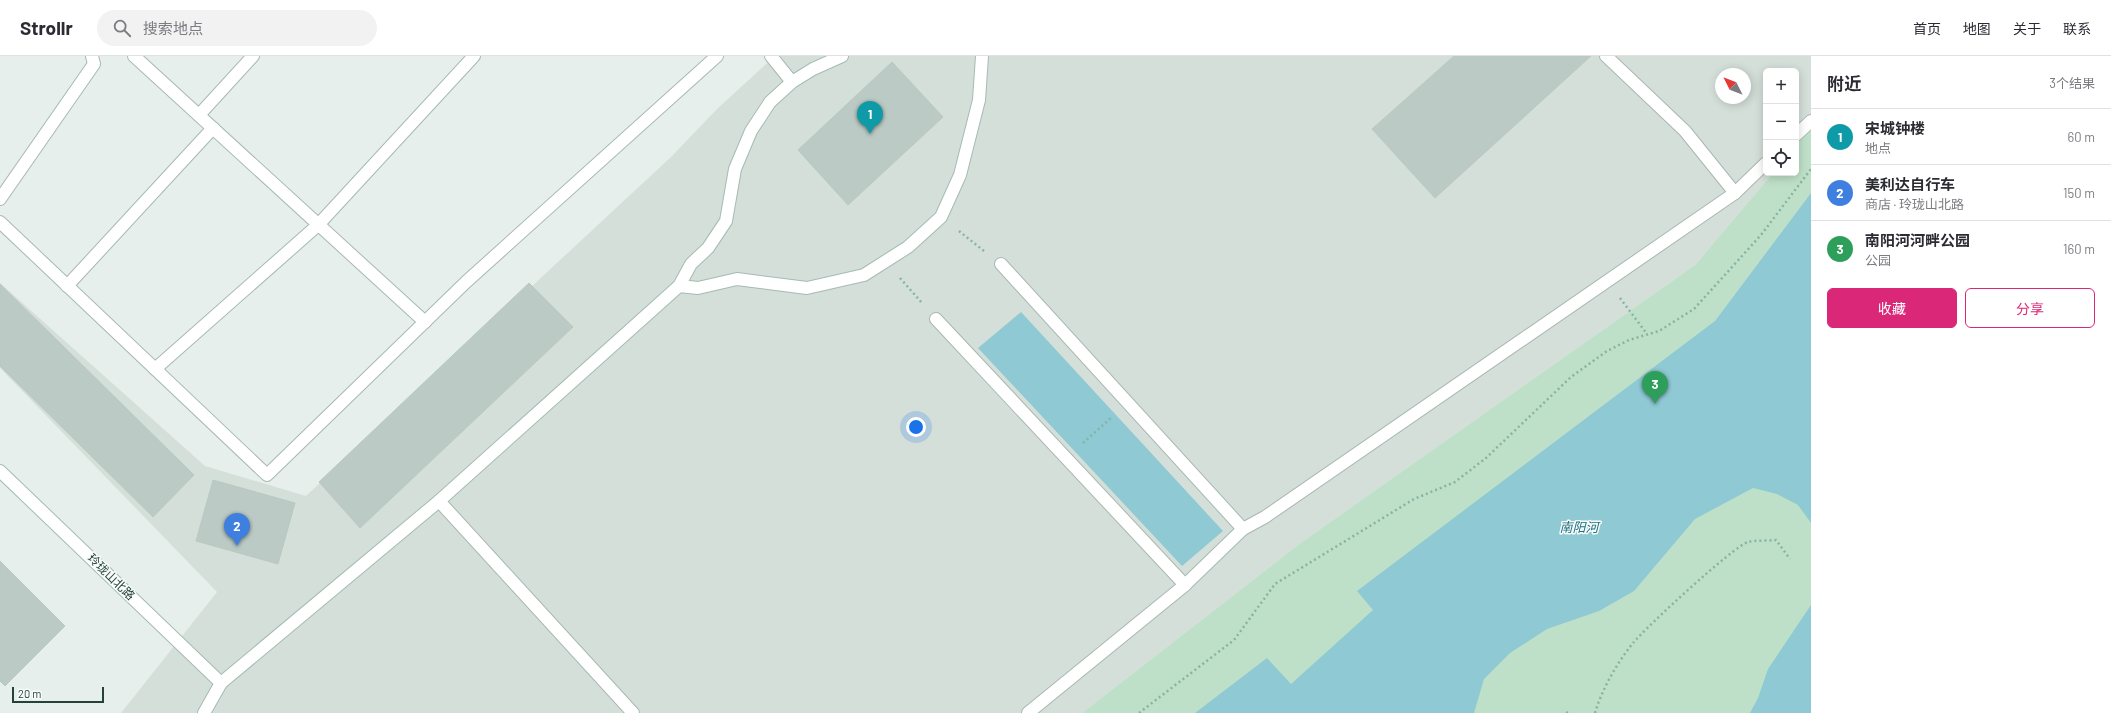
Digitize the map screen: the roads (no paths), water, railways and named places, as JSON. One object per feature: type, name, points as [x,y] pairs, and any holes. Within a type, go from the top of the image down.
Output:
[{"type":"street","points":[[0,199],[94,64],[92,56]]},
{"type":"street","points":[[134,56],[425,322]]},
{"type":"street","points":[[199,115],[253,56]]},
{"type":"street","points":[[154,369],[318,225],[474,56]]},
{"type":"street","points":[[0,222],[267,475],[466,282],[717,56]]},
{"type":"street","points":[[771,56],[792,82]]},
{"type":"street","points":[[204,713],[221,683],[439,501],[678,286],[691,264],[708,248],[726,221],[736,169],[751,132],[770,102],[792,82],[813,68],[842,56]]},
{"type":"street","points":[[678,286],[698,288],[737,279],[807,288],[864,275],[908,247],[941,217],[960,175],[979,100],[982,56]]},
{"type":"street","points":[[1606,56],[1685,131],[1734,193]]},
{"type":"street","points":[[1799,132],[1811,120]]},
{"type":"street","points":[[67,286],[213,128]]},
{"type":"street","points":[[1028,713],[1184,585],[1243,529],[1265,517],[1734,193],[1763,166]]},
{"type":"street","points":[[1000,264],[1243,529]]},
{"type":"street","points":[[936,319],[1184,585]]},
{"type":"street","name":"玲珑山北路","points":[[0,471],[221,683]]},
{"type":"street","points":[[439,501],[633,713]]},
{"type":"water","name":"南阳河","points":[[1811,193],[1811,523],[1798,505],[1777,494],[1753,488],[1695,519],[1634,591],[1599,611],[1547,629],[1510,653],[1484,679],[1474,713],[1195,713],[1267,658],[1291,684],[1373,610],[1357,591],[1715,321]]},
{"type":"water","points":[[1021,312],[1223,531],[1182,566],[978,348]]},
{"type":"water","points":[[1811,605],[1811,713],[1750,713],[1758,698],[1768,669]]},
{"type":"place","name":"宋城钟楼","points":[[870,134]]},
{"type":"place","name":"南阳河河畔公园","points":[[1655,404]]},
{"type":"place","name":"美利达自行车","points":[[237,546]]}]
